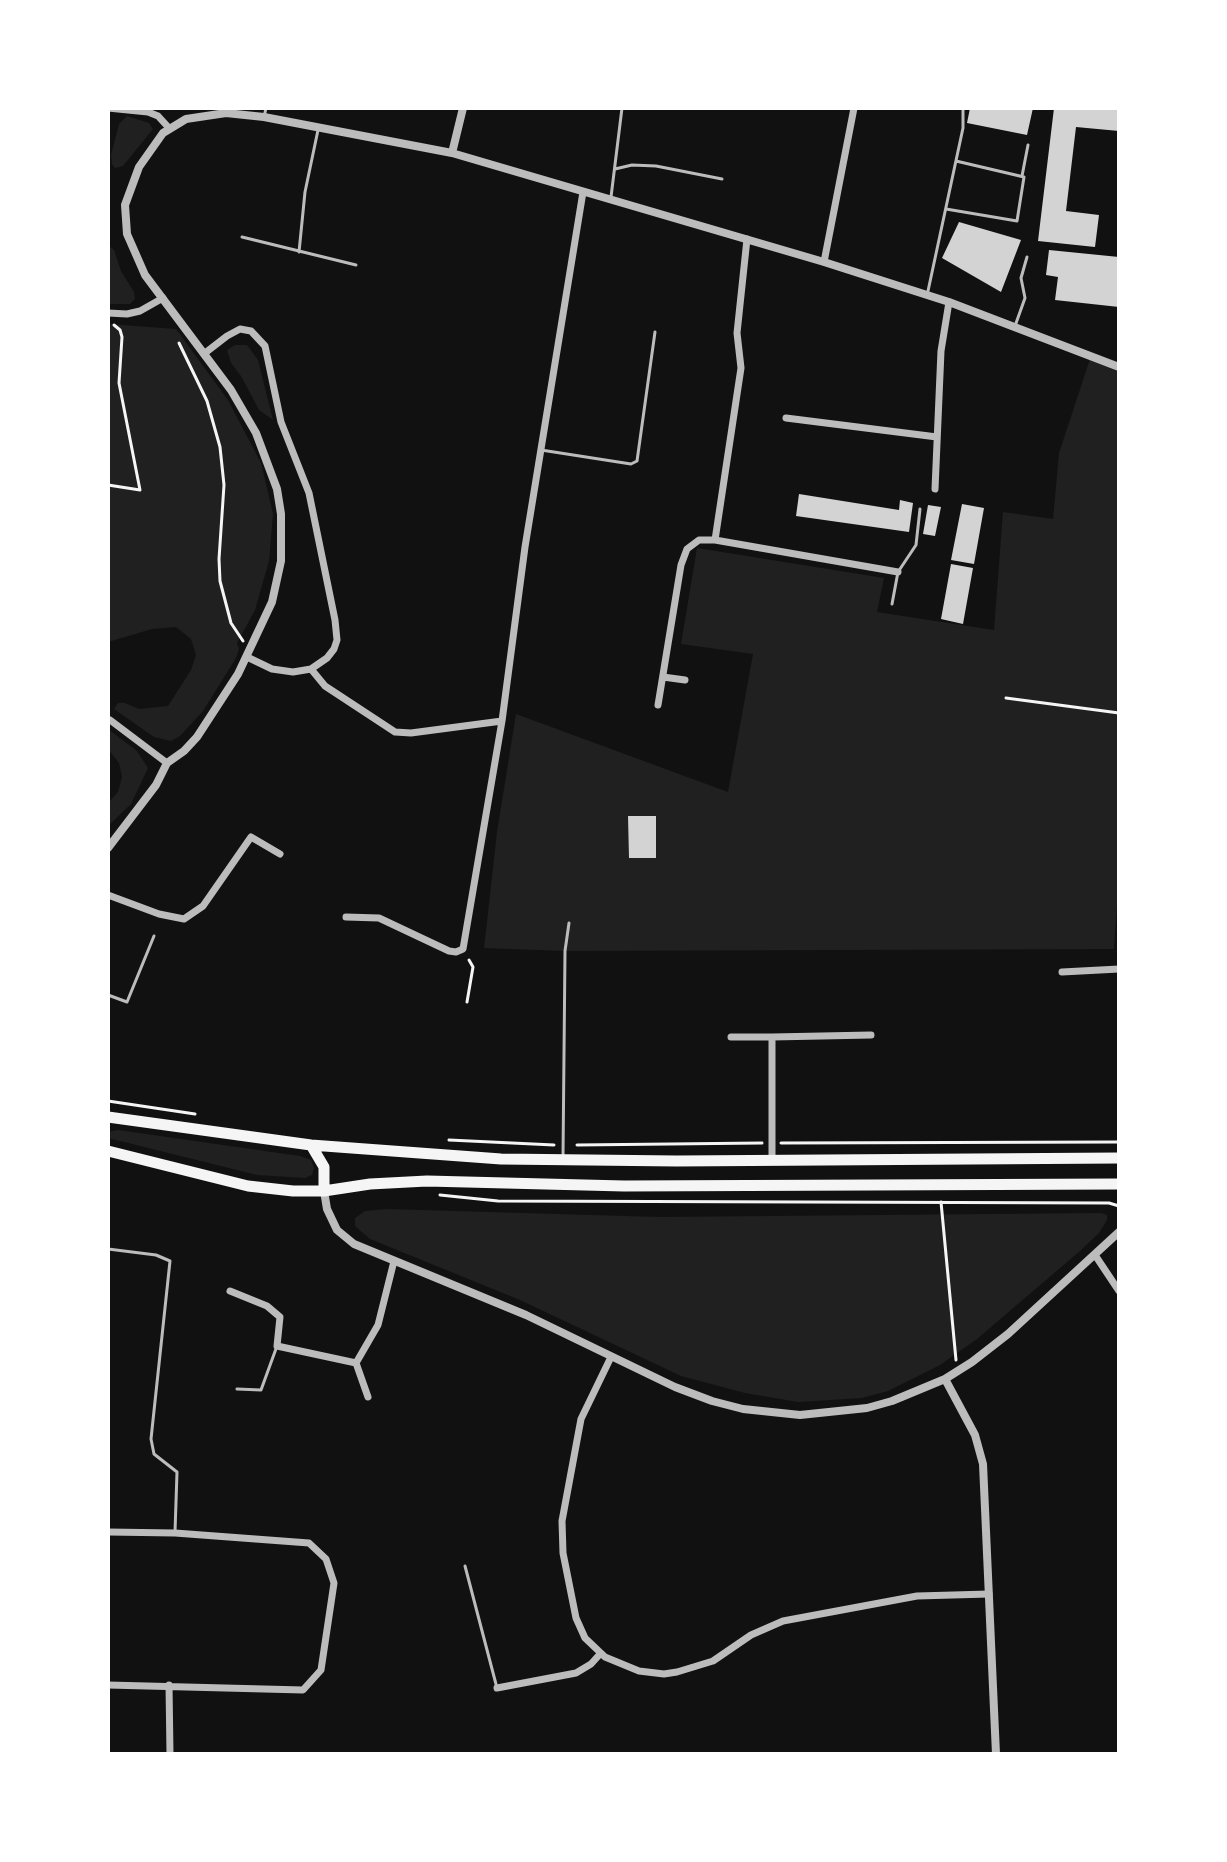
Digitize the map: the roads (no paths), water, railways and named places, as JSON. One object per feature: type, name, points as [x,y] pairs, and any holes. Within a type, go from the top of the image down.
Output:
[{"type":"main road","points":[[111,1120],[311,1145],[435,1156],[563,1160],[1119,1158]]},
{"type":"main road","points":[[311,1145],[324,1167],[324,1191]]},
{"type":"main road","points":[[108,1151],[248,1186],[293,1191],[427,1181],[624,1186],[1119,1184]]},
{"type":"street","points":[[108,108],[148,112],[158,116],[169,128]]},
{"type":"street","points":[[452,153],[463,108]]},
{"type":"street","points":[[824,262],[854,108]]},
{"type":"street","points":[[108,848],[156,785],[167,763],[197,737],[249,653],[272,602],[281,561],[281,514],[270,464],[256,433],[231,390],[145,275],[127,234],[125,205],[139,167],[155,142],[169,128],[196,116],[265,112],[452,153],[824,262],[949,302],[1119,367]]},
{"type":"street","points":[[346,917],[379,918],[449,951],[463,949],[502,721],[541,450],[583,192]]},
{"type":"street","points":[[715,540],[741,368],[737,333],[747,239]]},
{"type":"street","points":[[108,313],[140,311],[163,298]]},
{"type":"street","points":[[935,489],[941,351],[949,302]]},
{"type":"street","points":[[205,353],[240,329],[251,331],[265,346],[281,422],[309,493],[335,620],[337,640],[334,649],[311,669],[293,672],[272,669],[249,653]]},
{"type":"street","points":[[786,418],[937,437]]},
{"type":"street","points":[[658,705],[681,565],[687,549],[699,540],[715,540],[898,572]]},
{"type":"street","points":[[311,669],[325,686],[395,732],[411,733],[502,721]]},
{"type":"street","points":[[663,677],[685,680]]},
{"type":"street","points":[[109,720],[167,763]]},
{"type":"street","points":[[108,895],[159,914],[184,919],[203,906],[251,837],[280,854]]},
{"type":"street","points":[[1062,972],[1119,969]]},
{"type":"street","points":[[731,1037],[871,1035]]},
{"type":"street","points":[[772,1037],[772,1160]]},
{"type":"street","points":[[324,1191],[327,1209],[343,1237],[354,1244],[526,1315],[675,1387],[743,1409],[800,1415],[867,1408],[945,1379],[1008,1334],[1119,1232]]},
{"type":"street","points":[[1095,1255],[1119,1291]]},
{"type":"street","points":[[368,1397],[356,1363],[378,1325],[394,1261]]},
{"type":"street","points":[[230,1291],[267,1306],[280,1317],[277,1346],[356,1363]]},
{"type":"street","points":[[611,1357],[581,1419],[562,1521],[563,1553],[576,1618],[585,1638],[600,1654],[630,1669],[664,1674],[677,1672],[713,1661],[761,1630],[791,1619],[917,1596],[989,1594]]},
{"type":"street","points":[[945,1379],[975,1435],[983,1464],[996,1754]]},
{"type":"street","points":[[108,1532],[175,1533],[309,1543],[326,1559],[334,1583],[321,1670],[303,1690],[108,1685]]},
{"type":"street","points":[[497,1688],[576,1673],[600,1654]]},
{"type":"street","points":[[169,1685],[170,1754]]},
{"type":"lane","points":[[611,201],[622,108]]},
{"type":"lane","points":[[927,295],[963,128],[963,108]]},
{"type":"lane","points":[[299,252],[305,192],[319,126]]},
{"type":"lane","points":[[946,209],[1017,221],[1028,145]]},
{"type":"lane","points":[[956,161],[1022,176]]},
{"type":"lane","points":[[615,169],[632,165],[656,166],[722,179]]},
{"type":"lane","points":[[242,237],[356,265]]},
{"type":"lane","points":[[1015,327],[1025,298],[1021,278],[1027,257]]},
{"type":"lane","points":[[541,450],[631,464],[637,461],[655,332]]},
{"type":"lane","points":[[892,604],[898,572],[916,545],[920,509]]},
{"type":"lane","points":[[563,1160],[565,951],[569,923]]},
{"type":"lane","points":[[108,995],[127,1002],[154,936]]},
{"type":"lane","points":[[108,1249],[156,1255],[170,1261],[151,1439],[154,1454],[177,1472],[175,1533]]},
{"type":"lane","points":[[237,1389],[261,1390],[277,1346]]},
{"type":"lane","points":[[465,1566],[497,1688]]}]
